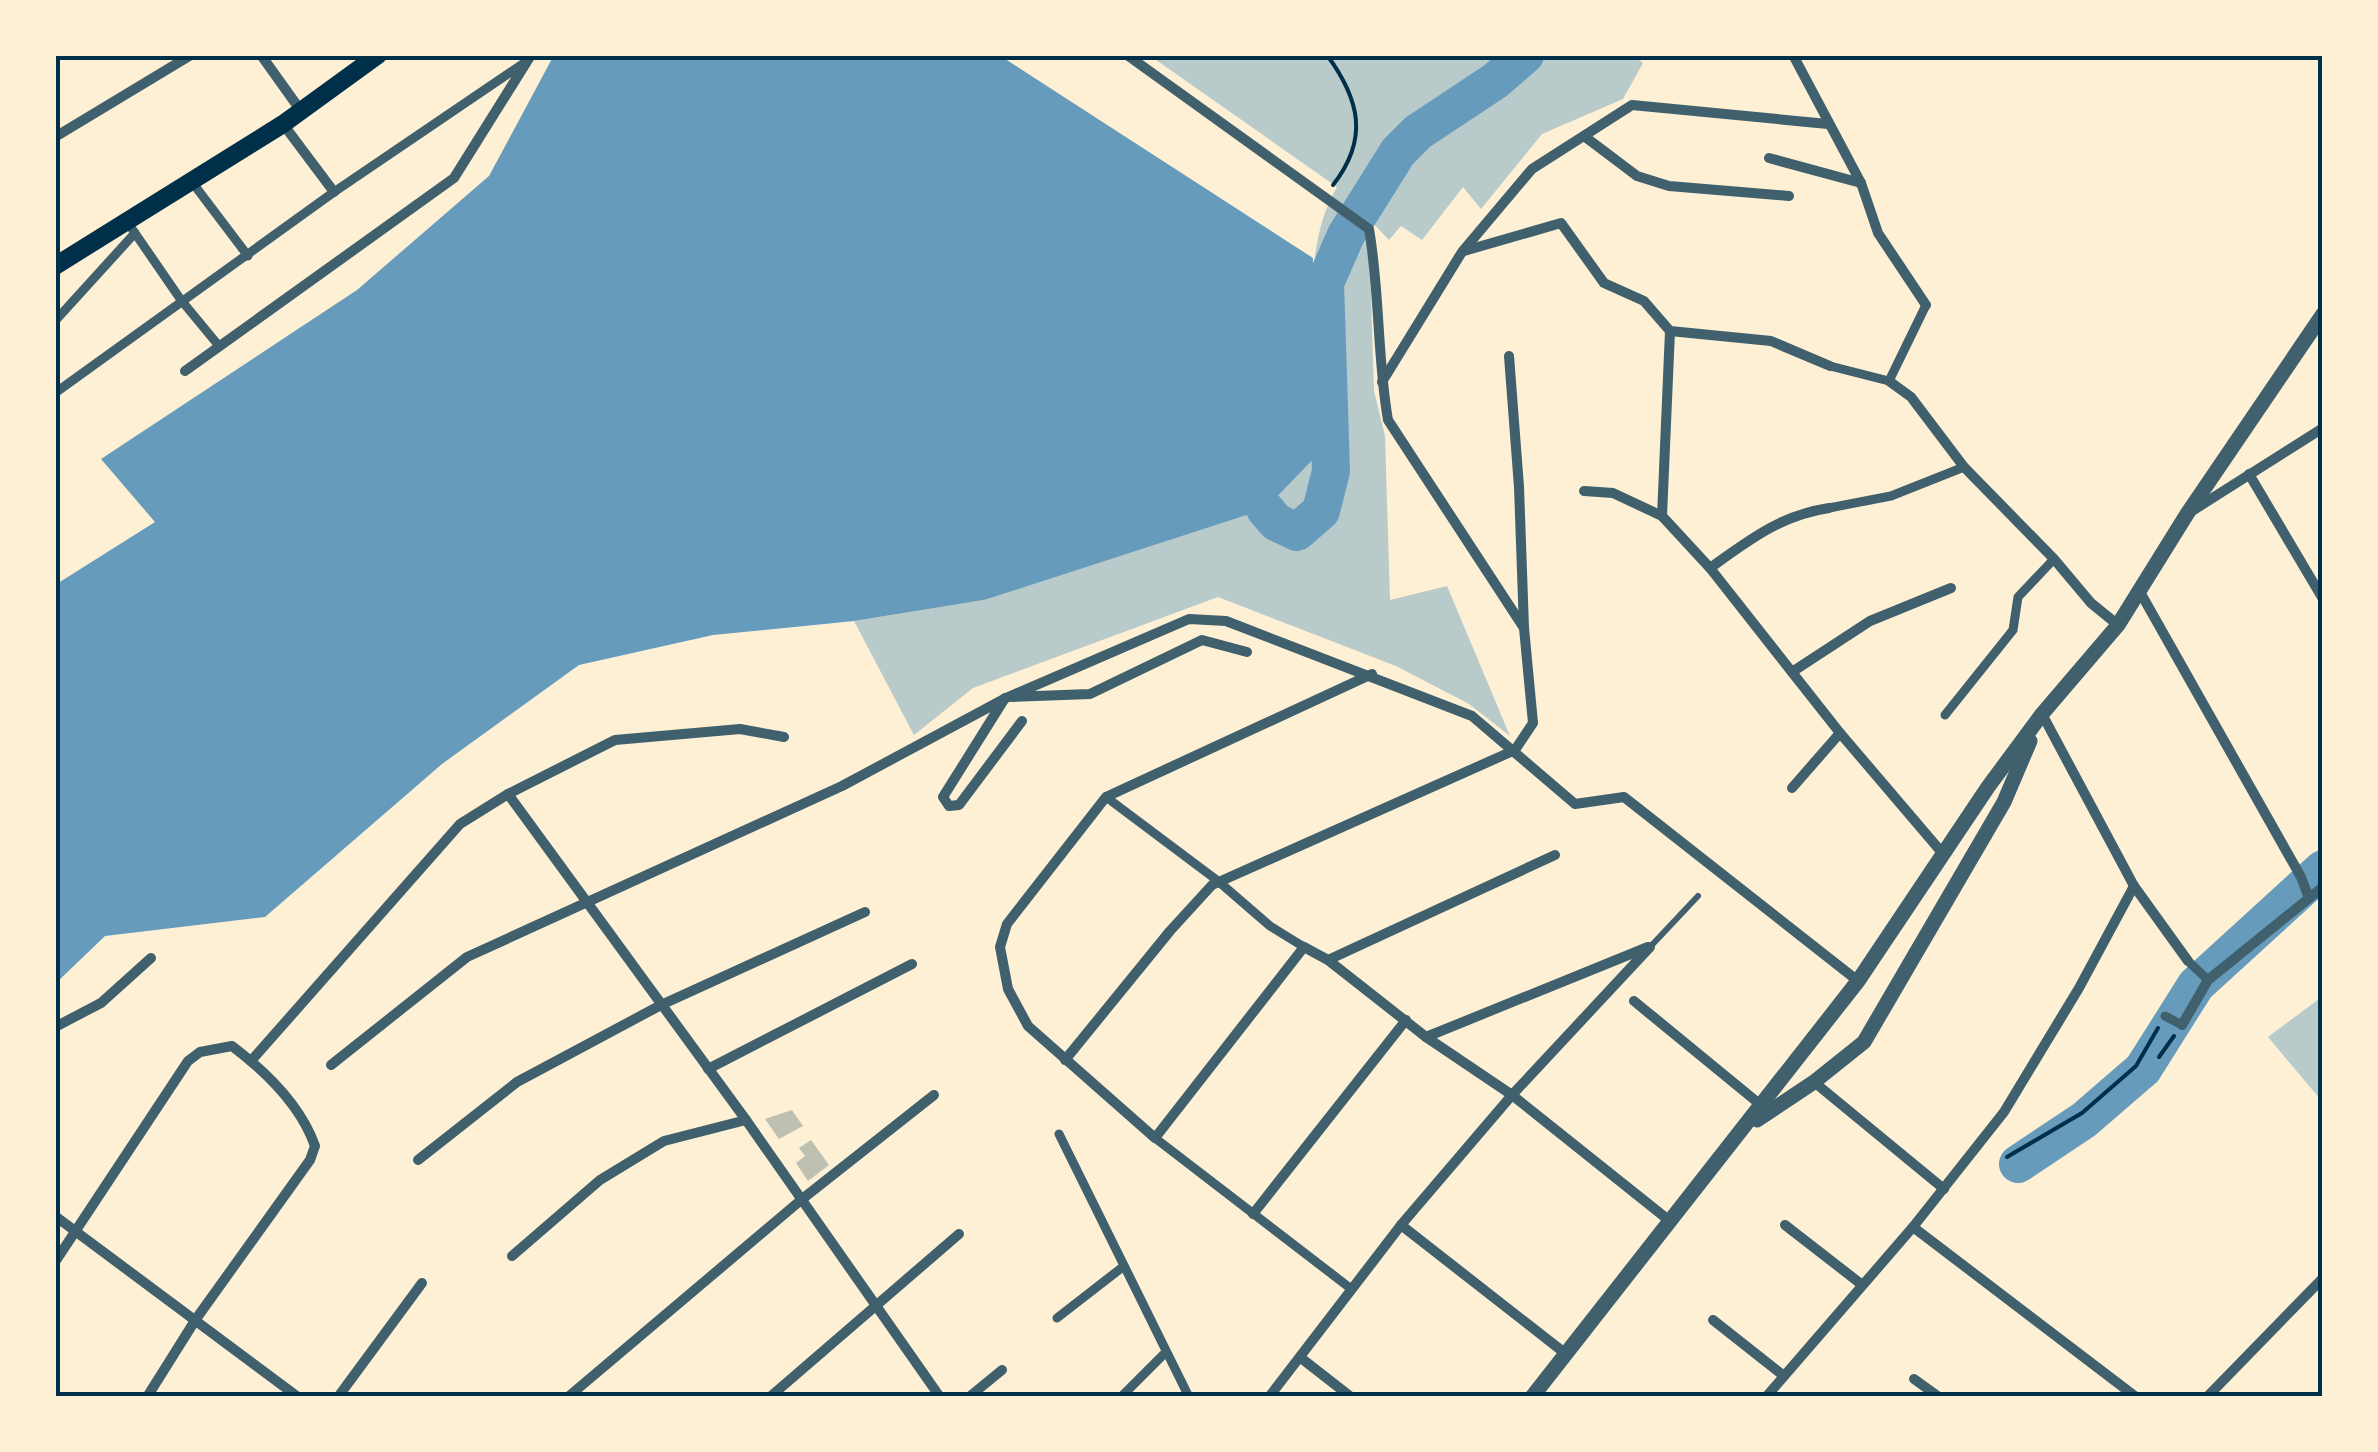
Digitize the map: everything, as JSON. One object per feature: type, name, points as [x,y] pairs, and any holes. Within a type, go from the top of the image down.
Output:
[{"type":"main road","points":[[55,266],[132,228],[192,182],[283,124],[378,55]]},
{"type":"street","points":[[55,138],[191,55]]},
{"type":"street","points":[[261,55],[301,110]]},
{"type":"street","points":[[1127,55],[1369,229],[1388,420],[1524,628]]},
{"type":"street","points":[[1793,55],[1861,183],[1878,233],[1926,305],[1889,380]]},
{"type":"street","points":[[55,394],[181,300],[530,58]]},
{"type":"street","points":[[185,370],[454,178],[530,58]]},
{"type":"street","points":[[1382,382],[1462,252],[1532,170],[1632,105],[1828,124]]},
{"type":"street","points":[[283,124],[334,192]]},
{"type":"street","points":[[1584,136],[1637,176],[1669,186],[1789,196]]},
{"type":"street","points":[[1769,158],[1861,183]]},
{"type":"street","points":[[192,182],[248,256]]},
{"type":"street","points":[[1462,252],[1561,223],[1604,284],[1644,301],[1670,331],[1662,516]]},
{"type":"street","points":[[55,322],[132,228],[181,300],[220,346]]},
{"type":"street","points":[[1532,1397],[1858,981],[2042,714],[2118,625],[2187,514],[2323,314]]},
{"type":"street","points":[[1670,331],[1771,341],[1830,366],[1889,380],[1911,397],[1964,467],[2054,559],[2090,603],[2118,625]]},
{"type":"street","points":[[1065,1060],[1170,931],[1218,882],[1515,750],[1534,723],[1524,628],[1509,356]]},
{"type":"street","points":[[2187,514],[2323,428]]},
{"type":"street","points":[[1710,568],[1771,524],[1802,512],[1891,496],[1964,467]]},
{"type":"street","points":[[2249,474],[2323,598]]},
{"type":"street","points":[[1584,491],[1613,493],[1662,516],[1710,568],[1840,733],[1944,854]]},
{"type":"street","points":[[1944,715],[2013,630],[2018,597],[2054,559]]},
{"type":"street","points":[[1792,672],[1870,621],[1951,588]]},
{"type":"street","points":[[2140,592],[2309,895]]},
{"type":"street","points":[[330,1065],[466,957],[842,786],[1006,698],[1189,619],[1226,621],[1372,674],[1472,716],[1575,804],[1624,796],[1858,981]]},
{"type":"street","points":[[1006,698],[1090,694],[1202,640],[1247,652]]},
{"type":"street","points":[[1350,1288],[1155,1138],[1028,1026],[1008,989],[1000,947],[1007,924],[1106,797],[1372,674]]},
{"type":"street","points":[[1006,698],[943,797],[949,806],[958,804],[1022,721]]},
{"type":"street","points":[[2042,714],[2134,886],[2188,961],[2208,980]]},
{"type":"street","points":[[1746,1127],[1814,1082],[1864,1042],[2004,802],[2042,714]]},
{"type":"street","points":[[251,1061],[460,824],[508,794],[615,740],[740,730],[784,738]]},
{"type":"street","points":[[1792,788],[1840,733]]},
{"type":"street","points":[[508,794],[746,1120],[940,1397]]},
{"type":"street","points":[[1106,797],[1270,926],[1328,960],[1426,1037],[1512,1096],[1670,1222]]},
{"type":"street","points":[[1328,960],[1555,855]]},
{"type":"street","points":[[1766,1397],[1913,1227],[2004,1112],[2079,988],[2134,886]]},
{"type":"street","points":[[2165,1016],[2182,1025],[2208,980],[2309,895],[2323,888]]},
{"type":"street","points":[[418,1160],[517,1082],[660,1005],[865,912]]},
{"type":"street","points":[[1426,1037],[1650,946]]},
{"type":"street","points":[[1269,1397],[1400,1225],[1650,946]]},
{"type":"street","points":[[1155,1138],[1304,947]]},
{"type":"street","points":[[55,1027],[101,1003],[151,958]]},
{"type":"street","points":[[708,1069],[912,964]]},
{"type":"street","points":[[1634,1001],[1762,1106]]},
{"type":"street","points":[[1253,1214],[1406,1020]]},
{"type":"street","points":[[55,1262],[188,1061],[200,1052],[232,1046],[251,1061],[299,1114],[315,1146],[310,1160],[196,1319],[147,1397]]},
{"type":"street","points":[[1814,1082],[1944,1189]]},
{"type":"street","points":[[568,1397],[801,1200],[934,1095]]},
{"type":"street","points":[[512,1256],[600,1180],[664,1141],[746,1120]]},
{"type":"street","points":[[1058,1134],[1189,1397]]},
{"type":"street","points":[[55,1216],[298,1397]]},
{"type":"street","points":[[1400,1225],[1566,1354]]},
{"type":"street","points":[[1785,1225],[1861,1284]]},
{"type":"street","points":[[1913,1227],[2136,1397]]},
{"type":"street","points":[[770,1397],[959,1234]]},
{"type":"street","points":[[1057,1318],[1124,1266]]},
{"type":"street","points":[[2207,1397],[2323,1278]]},
{"type":"street","points":[[338,1397],[422,1283]]},
{"type":"street","points":[[1713,1320],[1784,1376]]},
{"type":"street","points":[[1121,1397],[1166,1352]]},
{"type":"street","points":[[1301,1358],[1351,1397]]},
{"type":"street","points":[[968,1397],[1002,1370]]},
{"type":"street","points":[[1914,1379],[1938,1397]]},
{"type":"lane","points":[[1650,946],[1698,896]]},
{"type":"path","points":[[1280,55],[1302,55]]},
{"type":"path","points":[[1327,55],[1348,84],[1356,116],[1347,168],[1333,184],[1330,200]]},
{"type":"path","points":[[2007,1157],[2082,1114],[2136,1066],[2165,1016]]},
{"type":"path","points":[[2160,1057],[2182,1025]]},
{"type":"shaded area","points":[[1149,55],[1634,55],[1643,63],[1623,99],[1542,134],[1481,209],[1463,187],[1422,240],[1401,226],[1389,240],[1373,223],[1369,229],[1374,391],[1385,436],[1390,600],[1447,586],[1510,736],[1469,704],[1396,666],[1218,597],[973,688],[914,735],[854,621],[984,600],[1323,449],[1313,281],[1324,216],[1337,187]]},
{"type":"shaded area","points":[[2323,996],[2323,1099],[2321,1100],[2268,1037]]},
{"type":"water","points":[[554,55],[999,55],[1313,258],[1323,449],[1265,509],[984,600],[854,621],[713,635],[579,665],[442,764],[265,917],[105,936],[55,984],[55,585],[155,522],[101,459],[357,290],[489,176]]},
{"type":"building","points":[[792,1110],[803,1126],[779,1139],[765,1119]]},
{"type":"building","points":[[811,1140],[829,1165],[808,1181],[796,1163],[805,1156],[799,1148]]},
{"type":"waterway","points":[[1265,509],[1276,522],[1297,532],[1321,511],[1331,471],[1325,283],[1346,235],[1398,152],[1418,132],[1495,81],[1525,55]]},
{"type":"waterway","points":[[2018,1164],[2084,1120],[2143,1069],[2196,985],[2323,869]]}]
